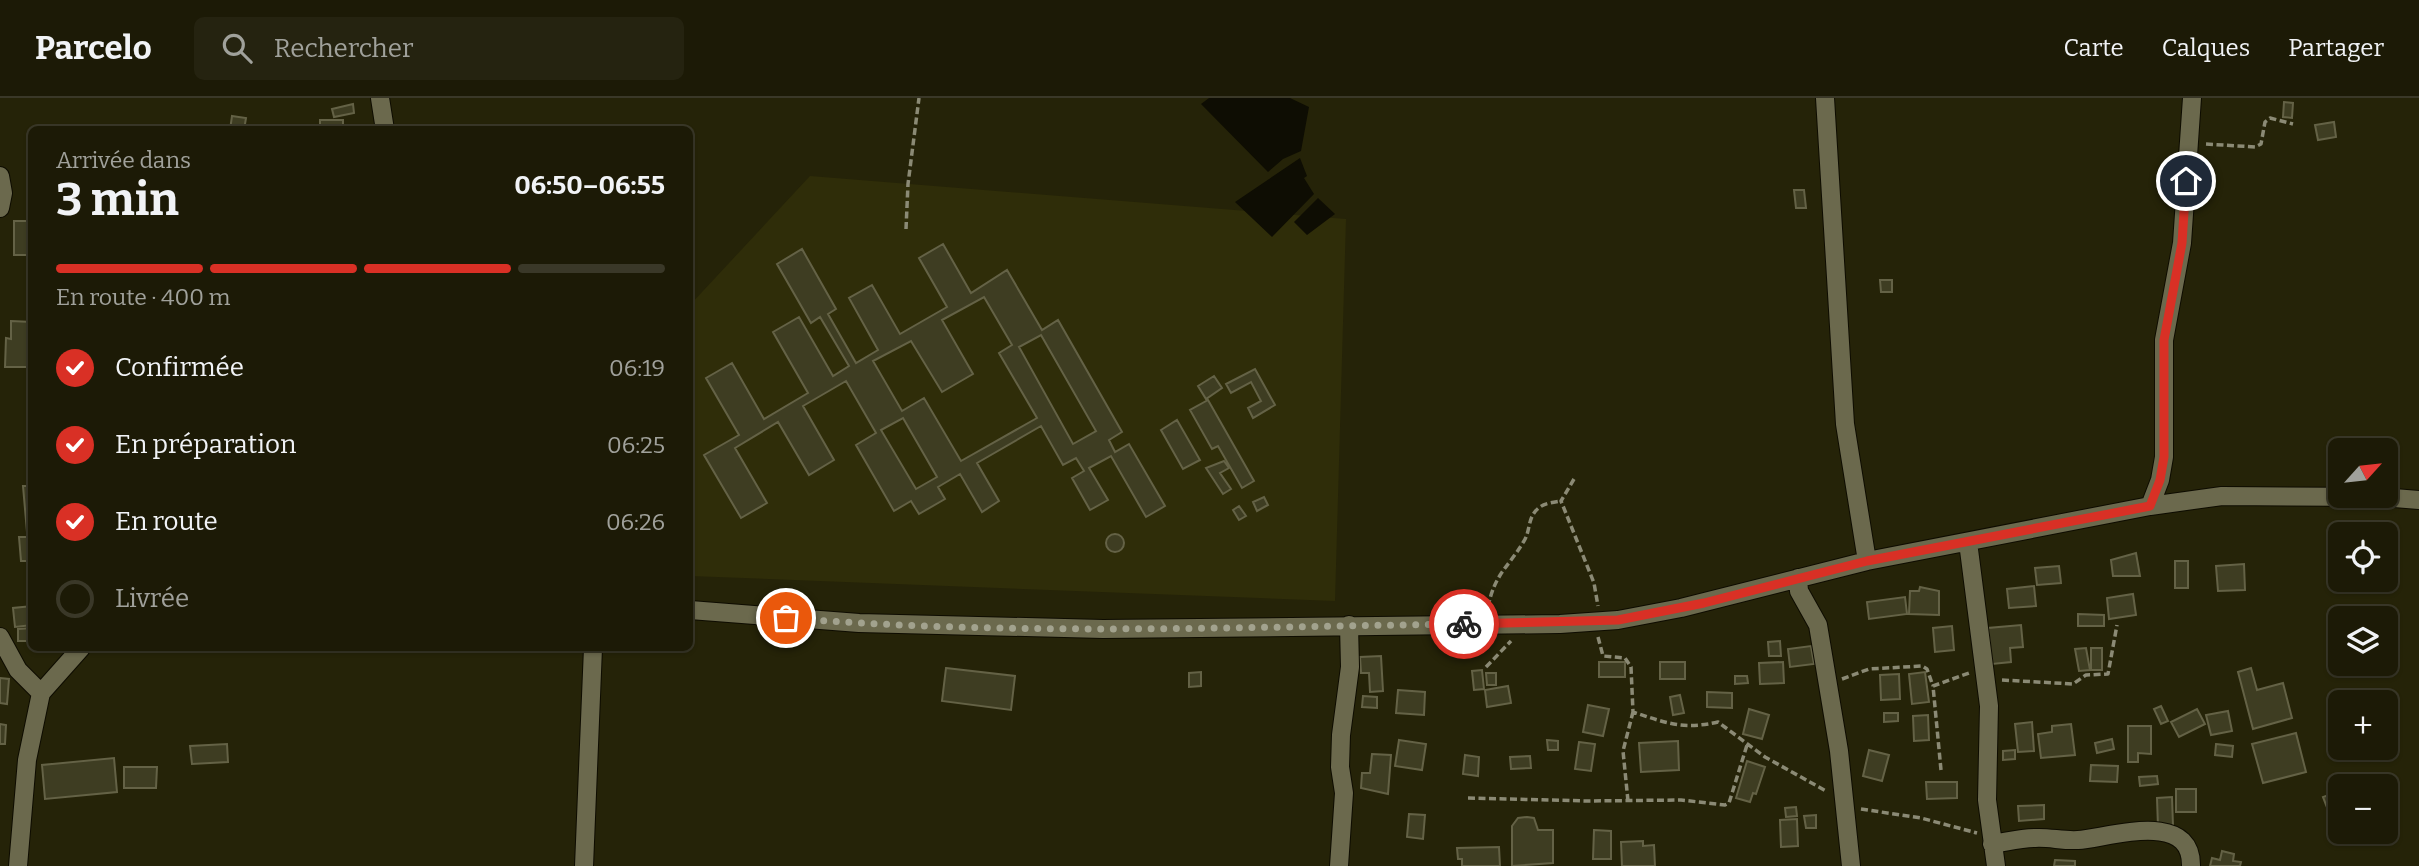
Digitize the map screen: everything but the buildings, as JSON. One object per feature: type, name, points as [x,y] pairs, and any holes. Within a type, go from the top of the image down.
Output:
[{"type":"street","points":[[380,98],[384,126]]},
{"type":"street","points":[[1825,98],[1845,424],[1867,561]]},
{"type":"street","points":[[2150,506],[2160,480],[2164,457],[2164,340],[2182,243],[2192,98]]},
{"type":"street","points":[[0,176],[0,208]]},
{"type":"street","points":[[693,610],[859,623],[1090,629],[1599,621],[1681,608],[1867,561],[2150,506],[2222,496],[2382,497],[2419,500]]},
{"type":"street","points":[[1968,542],[1985,673],[1987,800],[1996,866]]},
{"type":"street","points":[[1798,579],[1799,591],[1818,625],[1844,801],[1850,866]]},
{"type":"street","points":[[1339,866],[1344,793],[1341,746],[1350,667],[1349,625]]},
{"type":"street","points":[[0,637],[18,670],[41,694]]},
{"type":"street","points":[[18,866],[27,760],[41,694],[77,651]]},
{"type":"street","points":[[584,866],[593,651]]},
{"type":"street","points":[[1992,841],[2034,838],[2073,840],[2135,830],[2156,830],[2177,838],[2185,846],[2191,866]]},
{"type":"path","points":[[906,229],[908,184],[919,98]]},
{"type":"path","points":[[2190,144],[2255,147],[2261,144],[2265,122],[2270,118],[2293,124]]},
{"type":"path","points":[[1485,624],[1492,587],[1505,564],[1525,539],[1529,521],[1540,506],[1561,501],[1574,479]]},
{"type":"path","points":[[1561,501],[1579,542],[1599,621],[1603,656],[1625,658],[1631,667],[1633,712],[1623,751],[1628,801]]},
{"type":"path","points":[[1486,667],[1526,624]]},
{"type":"path","points":[[1933,686],[1985,673],[2073,684],[2086,676],[2108,674],[2117,625]]},
{"type":"path","points":[[1828,683],[1870,668],[1927,668],[1933,686],[1941,770]]},
{"type":"path","points":[[1633,712],[1673,726],[1695,728],[1718,722],[1747,744],[1844,801],[1869,812],[1921,818],[1992,841]]},
{"type":"path","points":[[1468,798],[1681,800],[1725,805],[1729,803],[1747,744]]},
{"type":"shaded area","points":[[1209,98],[1290,98],[1309,107],[1301,151],[1283,159],[1268,172],[1201,104]]},
{"type":"shaded area","points":[[1300,158],[1307,176],[1304,178],[1314,194],[1272,237],[1235,202]]},
{"type":"shaded area","points":[[810,176],[1346,219],[1335,601],[693,576],[693,302]]},
{"type":"shaded area","points":[[1318,198],[1335,214],[1307,235],[1294,222]]},
{"type":"way so far","points":[[786,618],[859,623],[1103,629],[1464,624]]},
{"type":"route","points":[[1464,624],[1560,624],[1618,620],[1704,603],[1867,561],[1952,544],[1982,541],[2150,506],[2160,480],[2164,457],[2164,340],[2182,243],[2186,181]]}]
